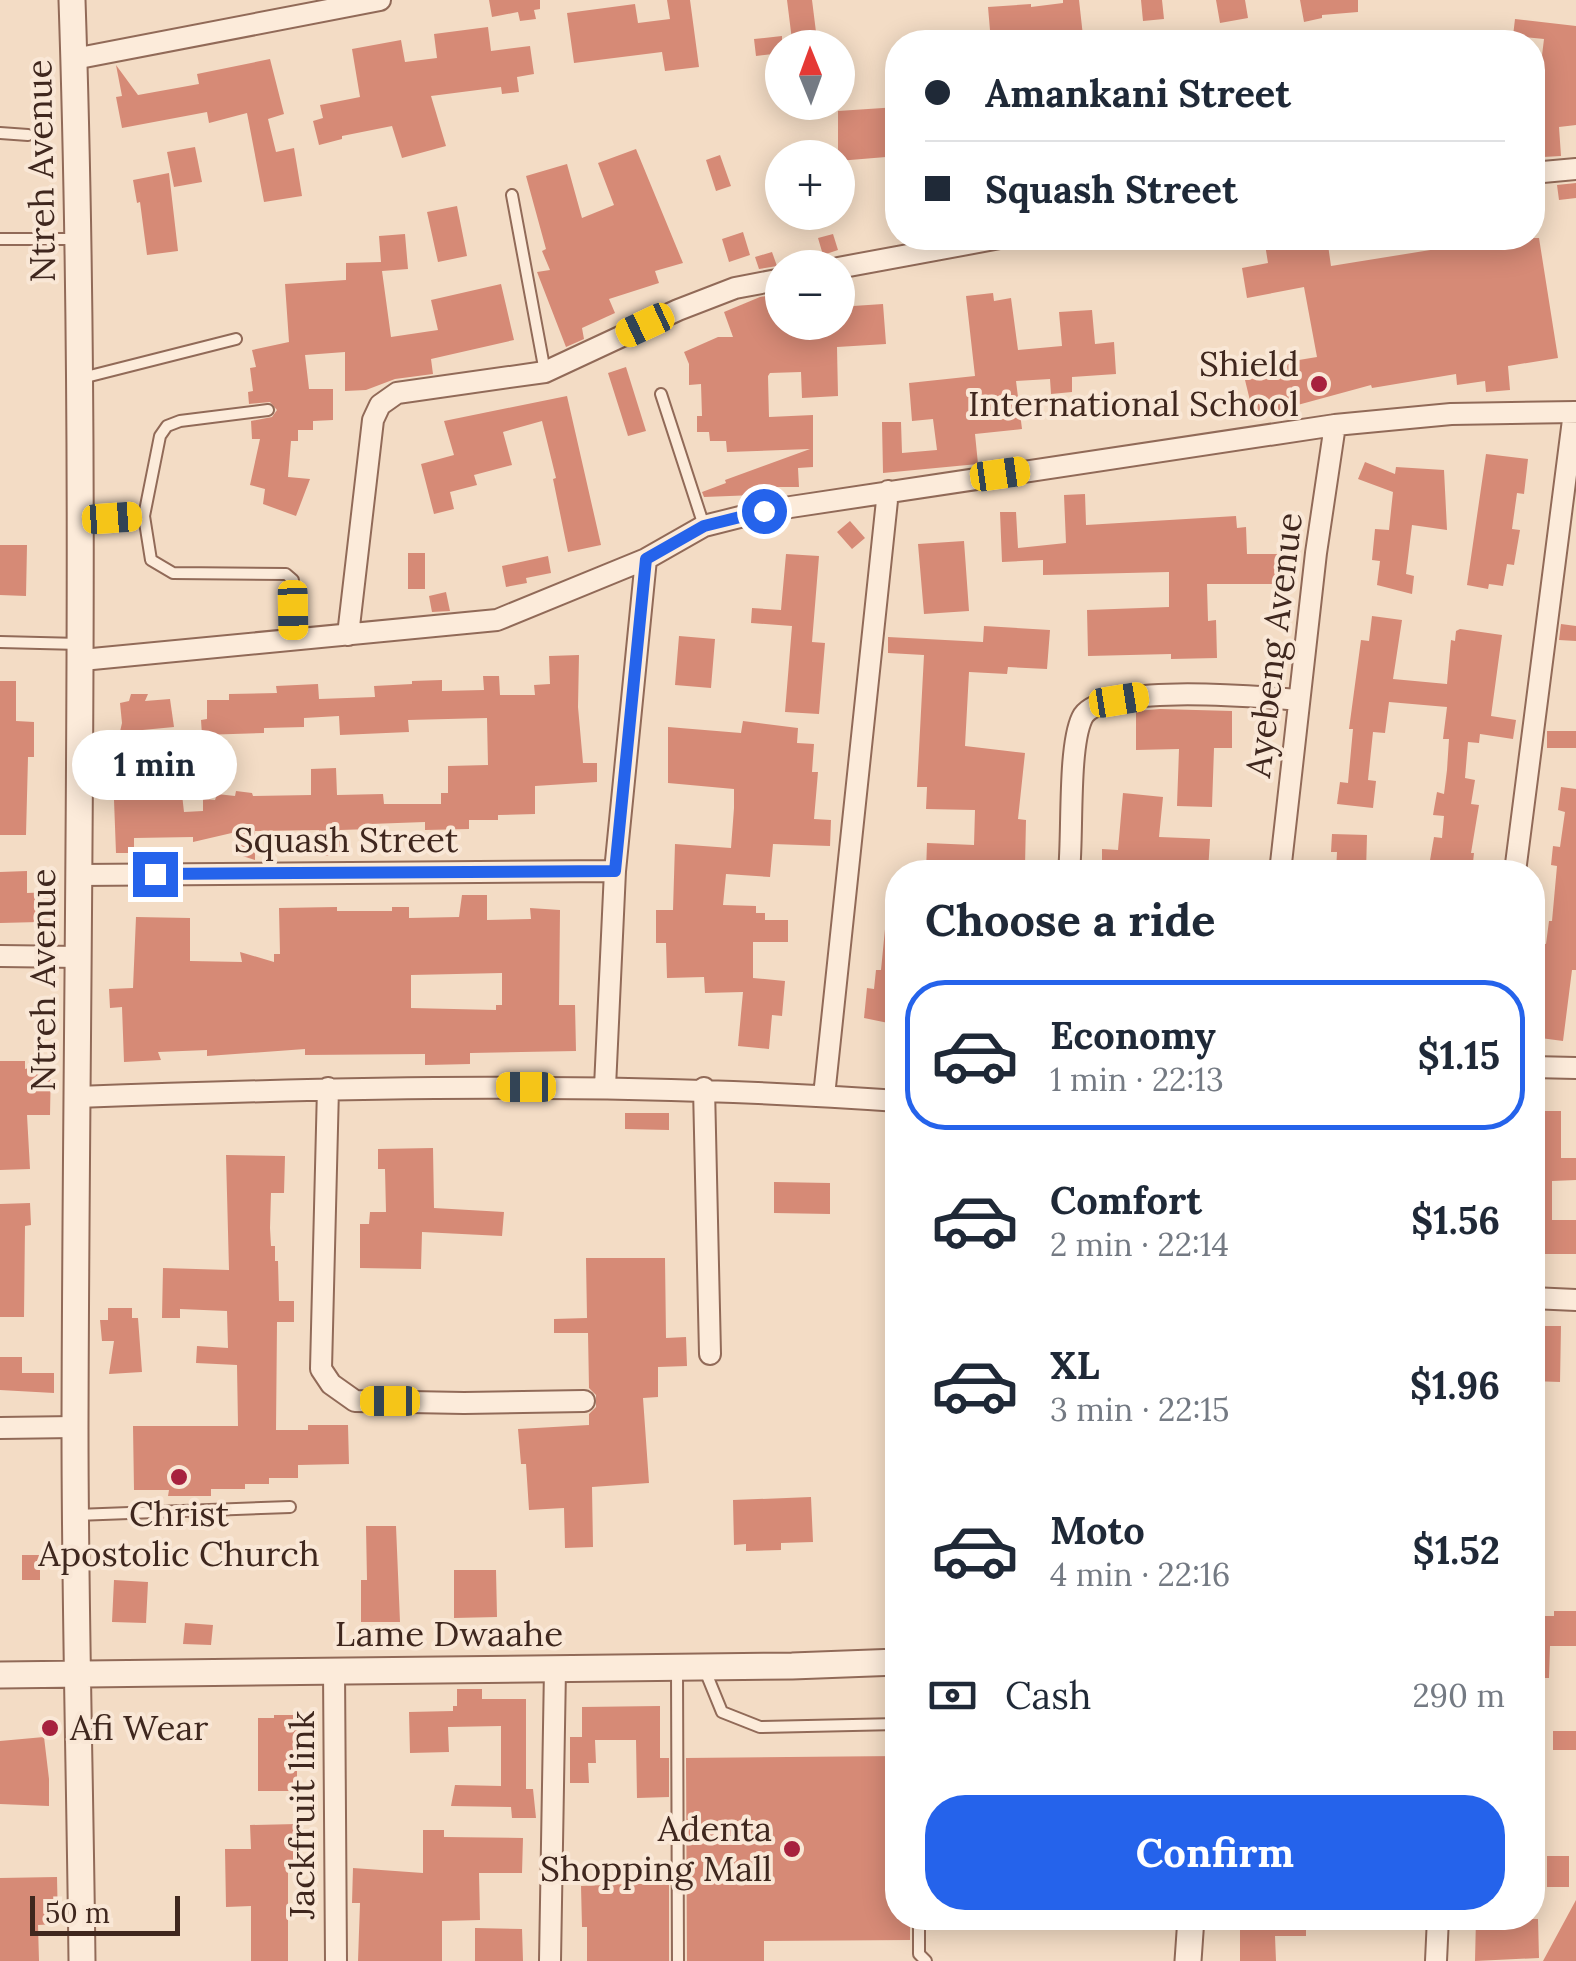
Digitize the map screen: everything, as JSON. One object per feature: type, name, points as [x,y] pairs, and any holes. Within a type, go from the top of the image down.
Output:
[{"type":"street","name":"Ntreh Avenue","points":[[72,0],[81,378],[75,1516],[82,1961]]},
{"type":"street","points":[[74,58],[298,9],[380,0]]},
{"type":"street","points":[[1545,172],[1576,170]]},
{"type":"street","points":[[855,265],[935,250]]},
{"type":"street","points":[[348,634],[373,420],[380,404],[397,393],[545,372],[678,310],[736,288],[765,282]]},
{"type":"street","points":[[81,652],[294,639],[497,620],[646,559],[704,526],[764,511],[1335,425],[1451,414],[1575,412],[1517,860]]},
{"type":"street","name":"Ayebeng Avenue","points":[[1281,860],[1335,425]]},
{"type":"street","points":[[824,1096],[888,491]]},
{"type":"street","points":[[605,1087],[615,871],[646,559]]},
{"type":"street","points":[[1070,860],[1075,742],[1082,715],[1095,704],[1142,696],[1204,694],[1300,700]]},
{"type":"street","name":"Squash Street","points":[[78,875],[615,871]]},
{"type":"street","points":[[0,956],[79,957]]},
{"type":"street","points":[[1545,1067],[1576,1068]]},
{"type":"street","points":[[76,1097],[328,1088],[605,1087],[704,1088],[885,1100]]},
{"type":"street","points":[[328,1088],[321,1368],[331,1384],[355,1401],[464,1404],[584,1400]]},
{"type":"street","points":[[704,1088],[710,1354]]},
{"type":"street","points":[[1545,1299],[1576,1300]]},
{"type":"street","points":[[0,1428],[75,1427]]},
{"type":"street","name":"Lame Dwaahe","points":[[0,1675],[885,1662]]},
{"type":"street","points":[[550,1961],[555,1668]]},
{"type":"street","name":"Jackfruit link","points":[[334,1670],[336,1961]]},
{"type":"street","points":[[1188,1961],[1190,1930]]},
{"type":"street","points":[[1436,1961],[1437,1930]]},
{"type":"lane","points":[[0,133],[28,135]]},
{"type":"lane","points":[[512,196],[545,372]]},
{"type":"lane","points":[[0,239],[78,239]]},
{"type":"lane","points":[[81,378],[236,339]]},
{"type":"lane","points":[[661,394],[704,526]]},
{"type":"lane","points":[[268,410],[167,426],[160,436],[144,516],[150,560],[173,574],[286,574],[293,580],[294,639]]},
{"type":"lane","points":[[81,521],[144,516]]},
{"type":"lane","points":[[0,642],[81,652]]},
{"type":"lane","points":[[75,1516],[290,1507]]},
{"type":"lane","points":[[704,1667],[722,1712],[760,1727],[885,1724]]},
{"type":"lane","points":[[677,1668],[678,1961]]},
{"type":"lane","points":[[920,1930],[919,1954],[926,1961]]},
{"type":"building","points":[[489,0],[540,0],[540,9],[534,10],[536,19],[520,21],[518,12],[492,17]]},
{"type":"building","points":[[667,0],[690,0],[699,67],[665,71],[662,52],[574,63],[567,13],[635,4],[638,23],[670,19]]},
{"type":"building","points":[[787,0],[812,0],[816,30],[791,30]]},
{"type":"building","points":[[1079,0],[1082,30],[990,30],[988,7]]},
{"type":"building","points":[[1141,0],[1162,0],[1164,19],[1143,21]]},
{"type":"building","points":[[1216,0],[1245,0],[1248,18],[1220,23]]},
{"type":"building","points":[[1300,0],[1358,0],[1358,12],[1322,15],[1304,22]]},
{"type":"building","points":[[1515,19],[1576,26],[1576,125],[1559,127],[1561,156],[1545,157],[1545,30],[1514,30]]},
{"type":"building","points":[[488,27],[491,51],[530,46],[534,74],[517,77],[519,92],[502,94],[501,87],[431,96],[446,146],[402,158],[392,126],[319,145],[313,121],[323,118],[320,105],[360,97],[352,49],[401,40],[405,62],[437,58],[434,34]]},
{"type":"building","points":[[765,38],[765,55],[756,56],[754,39]]},
{"type":"building","points":[[270,59],[284,114],[268,119],[276,152],[294,148],[302,196],[264,202],[247,113],[209,123],[207,112],[122,128],[116,97],[122,96],[116,65],[138,95],[199,84],[197,74]]},
{"type":"building","points":[[885,108],[885,157],[855,160],[855,140],[838,140],[838,120],[855,120],[855,110]]},
{"type":"building","points":[[195,147],[202,182],[174,187],[167,152]]},
{"type":"building","points":[[636,149],[683,263],[655,271],[659,283],[609,299],[615,313],[582,328],[584,339],[566,347],[537,272],[550,270],[542,251],[546,249],[526,176],[567,164],[582,218],[614,205],[598,163]]},
{"type":"building","points":[[720,155],[731,186],[716,191],[706,160]]},
{"type":"building","points":[[169,173],[178,251],[147,255],[133,180]]},
{"type":"building","points":[[1576,183],[1576,198],[1559,200],[1557,185]]},
{"type":"building","points":[[457,206],[467,256],[438,262],[427,212]]},
{"type":"building","points":[[743,232],[750,255],[729,262],[722,239]]},
{"type":"building","points":[[405,234],[408,269],[382,271],[391,337],[438,330],[431,300],[501,284],[514,340],[431,359],[433,374],[395,379],[366,390],[345,391],[345,352],[305,355],[309,389],[333,389],[333,420],[313,421],[313,430],[298,430],[298,441],[291,441],[288,477],[310,479],[296,516],[263,504],[265,489],[250,485],[260,439],[252,439],[251,421],[272,417],[277,410],[270,402],[249,404],[248,392],[253,391],[250,368],[256,367],[252,350],[289,342],[285,284],[346,280],[346,263],[381,262],[379,236]]},
{"type":"building","points":[[833,234],[838,250],[822,250],[818,238]]},
{"type":"building","points":[[1266,250],[1329,250],[1331,266],[1430,250],[1541,250],[1558,358],[1508,366],[1510,390],[1486,392],[1485,381],[1457,385],[1456,374],[1372,388],[1371,385],[1254,417],[1245,380],[1270,375],[1268,365],[1317,357],[1304,287],[1247,298],[1242,268],[1268,263]]},
{"type":"building","points":[[765,254],[765,268],[759,269],[755,257]]},
{"type":"building","points":[[993,293],[994,301],[1011,298],[1018,350],[1062,346],[1059,312],[1092,310],[1095,344],[1114,342],[1116,374],[1072,377],[1072,392],[1051,394],[1050,379],[1016,381],[1022,429],[975,434],[978,464],[883,473],[882,422],[901,422],[902,453],[937,450],[933,419],[912,421],[909,383],[975,376],[966,296]]},
{"type":"building","points":[[765,296],[765,340],[855,340],[855,306],[883,304],[886,344],[837,347],[838,396],[802,398],[801,372],[768,376],[769,417],[813,415],[813,467],[798,468],[799,487],[755,487],[755,495],[704,497],[702,492],[726,483],[725,480],[810,449],[727,452],[726,441],[710,441],[709,432],[697,432],[697,416],[702,416],[701,384],[689,385],[689,364],[684,352],[718,337],[733,337],[724,312]]},
{"type":"building","points":[[626,367],[646,431],[628,436],[608,373]]},
{"type":"building","points":[[567,396],[601,545],[568,552],[542,421],[503,432],[512,465],[474,475],[477,485],[450,492],[454,509],[434,514],[421,464],[454,455],[444,421]]},
{"type":"building","points":[[1486,454],[1528,459],[1524,494],[1517,493],[1512,529],[1520,530],[1514,565],[1507,564],[1503,586],[1489,584],[1488,589],[1467,585]]},
{"type":"building","points":[[1365,462],[1395,474],[1396,467],[1444,470],[1447,530],[1412,525],[1406,574],[1414,576],[1412,594],[1377,585],[1380,561],[1372,560],[1375,529],[1389,530],[1393,492],[1358,479]]},
{"type":"building","points":[[1085,494],[1086,525],[1236,516],[1237,528],[1246,527],[1247,554],[1285,554],[1284,584],[1207,584],[1208,621],[1216,620],[1217,658],[1171,659],[1171,654],[1088,656],[1087,610],[1169,607],[1169,572],[1043,575],[1043,560],[1002,562],[1000,512],[1016,512],[1018,548],[1066,543],[1064,495]]},
{"type":"building","points":[[850,521],[865,538],[852,549],[837,532]]},
{"type":"building","points":[[964,541],[969,611],[924,614],[918,544]]},
{"type":"building","points":[[0,545],[27,545],[26,596],[0,595]]},
{"type":"building","points":[[408,553],[425,553],[425,589],[408,589]]},
{"type":"building","points":[[786,554],[819,556],[812,642],[825,643],[819,714],[785,712],[792,626],[751,623],[752,608],[781,610]]},
{"type":"building","points":[[548,556],[551,573],[506,587],[502,566]]},
{"type":"building","points":[[446,592],[450,611],[432,612],[429,596]]},
{"type":"building","points":[[1372,616],[1402,620],[1393,679],[1447,684],[1451,640],[1455,641],[1456,631],[1502,635],[1491,716],[1516,720],[1513,739],[1480,734],[1479,743],[1468,742],[1465,778],[1475,780],[1471,804],[1479,805],[1473,860],[1430,860],[1434,837],[1442,838],[1444,816],[1433,815],[1437,792],[1444,794],[1449,739],[1443,739],[1447,707],[1389,702],[1385,733],[1373,732],[1368,780],[1376,781],[1373,808],[1337,804],[1340,782],[1348,783],[1353,729],[1349,729],[1361,640],[1369,641]]},
{"type":"building","points":[[1561,624],[1576,626],[1576,641],[1559,640]]},
{"type":"building","points":[[984,626],[1050,630],[1047,669],[1008,667],[1007,674],[969,672],[965,746],[1025,753],[1018,819],[1026,820],[1025,860],[926,860],[927,843],[974,845],[975,810],[926,809],[927,787],[917,787],[924,655],[888,653],[888,637],[983,642]]},
{"type":"building","points":[[679,636],[715,639],[711,688],[675,685]]},
{"type":"building","points":[[579,655],[583,763],[597,763],[597,782],[535,786],[535,814],[469,820],[469,829],[425,830],[425,822],[370,824],[371,829],[340,830],[340,855],[319,856],[319,830],[255,831],[255,860],[236,854],[236,832],[193,842],[193,837],[134,838],[134,853],[116,853],[112,747],[135,745],[137,767],[179,768],[184,812],[203,811],[203,799],[215,800],[217,794],[235,796],[236,791],[253,796],[311,795],[311,769],[336,768],[337,795],[383,794],[384,804],[441,804],[441,793],[448,793],[448,766],[488,765],[487,718],[408,720],[409,732],[340,735],[339,716],[304,718],[304,727],[202,735],[201,720],[207,719],[207,700],[229,700],[229,694],[277,693],[276,686],[318,684],[319,699],[375,697],[374,686],[412,681],[442,680],[442,691],[484,690],[483,676],[499,676],[500,695],[535,695],[534,685],[550,684],[549,656]]},
{"type":"building","points":[[0,681],[16,681],[16,721],[34,722],[34,757],[28,757],[26,835],[0,835]]},
{"type":"building","points":[[131,694],[148,694],[145,701],[170,699],[174,727],[132,731],[129,739],[119,736],[120,703],[129,701]]},
{"type":"building","points":[[1136,711],[1232,711],[1232,748],[1214,748],[1212,807],[1177,806],[1179,749],[1136,750]]},
{"type":"building","points":[[743,721],[798,728],[797,743],[814,744],[812,772],[818,772],[814,819],[831,820],[830,846],[773,844],[770,877],[726,874],[723,905],[756,906],[756,913],[765,913],[765,920],[788,920],[788,942],[753,942],[753,978],[785,981],[782,1016],[772,1015],[769,1049],[738,1046],[743,992],[705,993],[704,977],[667,978],[666,943],[656,943],[656,910],[673,910],[675,844],[731,848],[734,808],[734,789],[668,783],[668,727],[741,733]]},
{"type":"building","points":[[1547,731],[1576,731],[1576,748],[1547,748]]},
{"type":"building","points":[[1561,787],[1576,789],[1576,970],[1572,970],[1563,1041],[1545,1039],[1545,944],[1552,921],[1557,866],[1551,865],[1553,846],[1560,847],[1565,812],[1558,810]]},
{"type":"building","points":[[1123,793],[1163,797],[1159,837],[1210,839],[1209,860],[1102,860],[1102,849],[1118,850]]},
{"type":"building","points":[[1332,834],[1367,835],[1366,860],[1337,860],[1337,852],[1331,852]]},
{"type":"building","points":[[27,871],[27,893],[52,892],[54,926],[39,927],[39,922],[0,923],[0,872]]},
{"type":"building","points":[[462,895],[487,895],[487,920],[531,919],[530,908],[560,910],[559,1005],[575,1005],[576,1051],[470,1053],[470,1064],[425,1065],[425,1054],[305,1055],[305,1049],[207,1056],[207,1050],[158,1052],[161,1060],[124,1062],[122,1007],[110,1008],[109,989],[133,988],[136,917],[190,918],[190,961],[242,962],[240,952],[274,962],[274,954],[280,954],[279,908],[392,911],[392,907],[409,907],[409,918],[459,917]],"holes":[[[502,973],[502,1005],[496,1005],[496,1010],[411,1008],[411,975]]]},
{"type":"building","points":[[885,929],[885,1022],[864,1018],[867,988],[874,989],[876,970],[881,970]]},
{"type":"building","points":[[0,1061],[25,1061],[25,1069],[51,1062],[50,1115],[27,1115],[30,1169],[0,1170]]},
{"type":"building","points":[[1545,1111],[1561,1111],[1561,1158],[1576,1158],[1576,1180],[1552,1181],[1552,1220],[1576,1220],[1576,1254],[1545,1254]]},
{"type":"building","points":[[625,1113],[669,1113],[669,1130],[625,1129]]},
{"type":"building","points":[[433,1148],[434,1208],[504,1212],[502,1236],[422,1232],[421,1269],[360,1268],[360,1224],[369,1224],[370,1212],[386,1212],[385,1169],[378,1169],[378,1149]]},
{"type":"building","points":[[226,1155],[285,1156],[284,1193],[271,1193],[270,1228],[271,1246],[275,1246],[278,1261],[279,1301],[294,1301],[294,1322],[277,1322],[276,1430],[348,1425],[349,1464],[298,1465],[298,1478],[269,1478],[269,1484],[245,1484],[245,1489],[211,1489],[211,1496],[168,1496],[169,1490],[134,1490],[133,1426],[238,1426],[237,1365],[196,1363],[197,1346],[228,1348],[227,1311],[180,1309],[180,1318],[162,1318],[163,1268],[229,1270]]},
{"type":"building","points":[[774,1182],[830,1183],[830,1214],[774,1213]]},
{"type":"building","points":[[30,1203],[31,1225],[25,1226],[24,1317],[0,1317],[0,1204]]},
{"type":"building","points":[[586,1258],[665,1258],[666,1338],[686,1337],[687,1366],[658,1367],[658,1397],[643,1398],[649,1483],[592,1487],[593,1547],[565,1548],[564,1508],[529,1510],[526,1464],[521,1464],[518,1429],[589,1425],[596,1395],[589,1388],[588,1333],[554,1333],[554,1319],[587,1318]]},
{"type":"building","points":[[108,1308],[132,1308],[132,1318],[138,1318],[142,1372],[109,1374],[114,1341],[102,1341],[100,1320],[108,1320]]},
{"type":"building","points":[[1545,1326],[1561,1326],[1560,1382],[1545,1381]]},
{"type":"building","points":[[0,1357],[22,1357],[22,1373],[54,1373],[54,1393],[0,1390]]},
{"type":"building","points":[[811,1497],[813,1542],[781,1543],[781,1550],[746,1551],[746,1544],[734,1545],[733,1500]]},
{"type":"building","points":[[366,1526],[396,1526],[400,1622],[361,1622],[361,1580],[367,1580]]},
{"type":"building","points":[[22,1555],[40,1555],[40,1580],[22,1580]]},
{"type":"building","points":[[454,1570],[496,1570],[497,1617],[454,1618]]},
{"type":"building","points":[[114,1580],[148,1582],[146,1623],[112,1622]]},
{"type":"building","points":[[1554,1611],[1576,1611],[1576,1646],[1550,1646],[1549,1678],[1545,1678],[1545,1616],[1554,1616]]},
{"type":"building","points":[[185,1623],[213,1625],[211,1645],[183,1644]]},
{"type":"building","points":[[457,1689],[482,1689],[482,1699],[526,1699],[526,1789],[533,1789],[536,1818],[512,1818],[511,1807],[451,1806],[455,1785],[501,1786],[501,1726],[448,1727],[449,1752],[410,1753],[409,1712],[453,1711],[453,1706],[457,1706]]},
{"type":"building","points":[[660,1706],[660,1758],[669,1758],[669,1797],[637,1798],[636,1740],[595,1740],[596,1763],[588,1763],[589,1783],[570,1783],[570,1737],[582,1737],[582,1707]]},
{"type":"building","points":[[297,1715],[297,1791],[258,1791],[258,1718]]},
{"type":"building","points":[[1553,1731],[1576,1731],[1576,1750],[1553,1750]]},
{"type":"building","points":[[44,1737],[49,1806],[0,1804],[0,1741]]},
{"type":"building","points":[[885,1756],[885,1930],[910,1930],[910,1940],[764,1941],[764,1961],[687,1961],[686,1758]]},
{"type":"building","points":[[297,1824],[298,1861],[288,1861],[288,1961],[251,1961],[251,1906],[226,1907],[225,1849],[251,1849],[250,1825]]},
{"type":"building","points":[[423,1830],[444,1830],[444,1837],[523,1838],[522,1873],[479,1873],[480,1920],[442,1921],[442,1961],[358,1961],[360,1903],[352,1903],[353,1868],[423,1873]]},
{"type":"building","points":[[1547,1856],[1569,1856],[1569,1887],[1547,1887]]},
{"type":"building","points":[[57,1877],[58,1924],[38,1925],[39,1961],[0,1961],[0,1878]]},
{"type":"building","points":[[669,1884],[669,1961],[587,1961],[581,1886]]},
{"type":"building","points":[[1576,1900],[1576,1961],[1543,1961]]},
{"type":"building","points":[[475,1928],[522,1929],[523,1961],[475,1961]]},
{"type":"building","points":[[1240,1930],[1306,1930],[1306,1936],[1275,1936],[1276,1961],[1240,1961]]},
{"type":"building","points":[[1476,1930],[1538,1930],[1539,1958],[1475,1961]]},
{"type":"place","name":"Shield International School","points":[[1319,384]]},
{"type":"place","name":"Christ Apostolic Church","points":[[179,1477]]},
{"type":"place","name":"Afi Wear","points":[[50,1728]]},
{"type":"place","name":"Adenta Shopping Mall","points":[[792,1849]]},
{"type":"route","points":[[155,874],[615,871],[646,559],[704,526],[764,511]]}]
